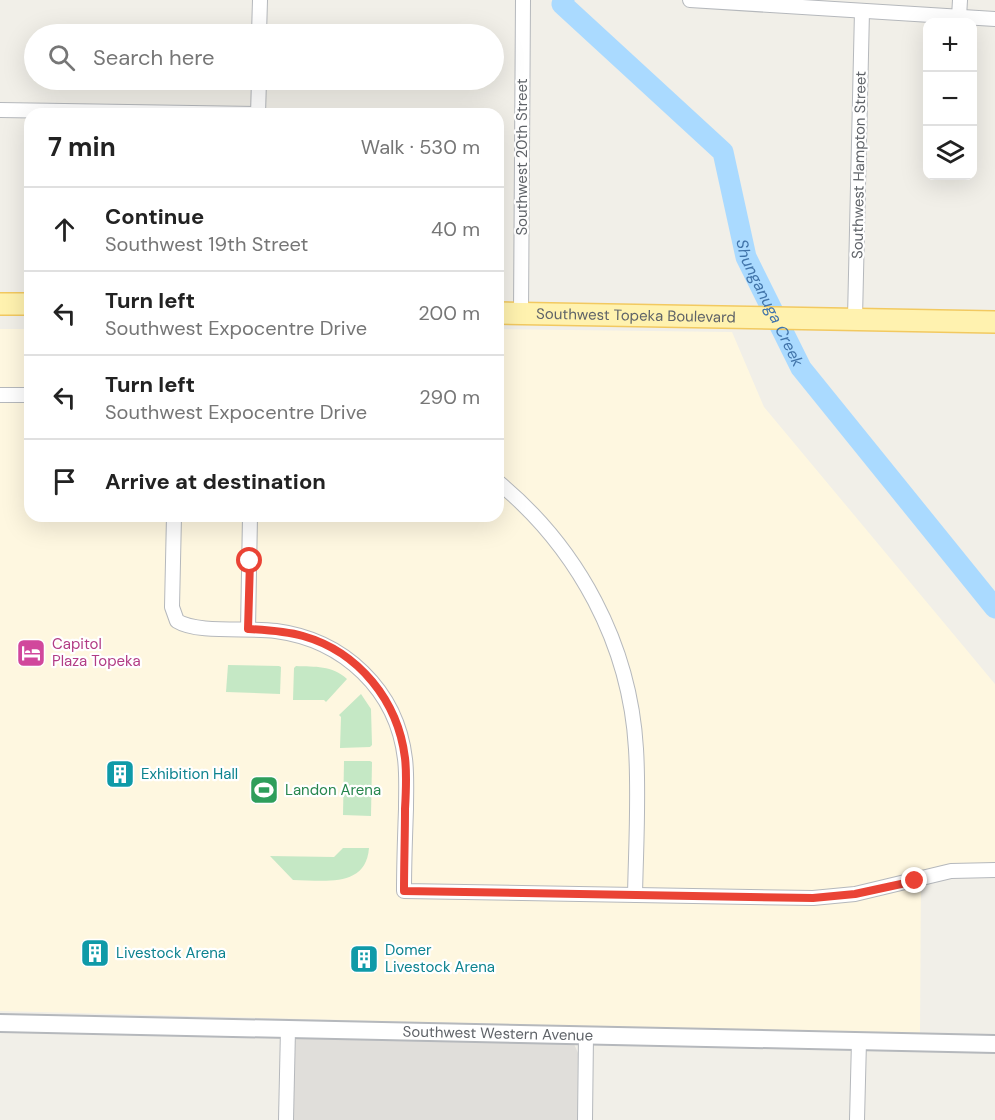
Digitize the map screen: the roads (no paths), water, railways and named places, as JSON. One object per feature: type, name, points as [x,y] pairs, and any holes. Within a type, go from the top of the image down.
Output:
[{"type":"main road","points":[[0,304],[24,304]]},
{"type":"main road","name":"Southwest Topeka Boulevard","points":[[504,313],[855,318],[993,323]]},
{"type":"street","points":[[260,0],[260,24]]},
{"type":"street","name":"Southwest 20th Street","points":[[521,314],[523,0]]},
{"type":"street","points":[[690,0],[790,3],[862,11],[995,19]]},
{"type":"street","points":[[959,17],[960,0]]},
{"type":"street","name":"Southwest Hampton Street","points":[[855,318],[862,11]]},
{"type":"street","points":[[258,108],[259,90]]},
{"type":"street","points":[[0,110],[24,110]]},
{"type":"street","points":[[0,395],[24,395]]},
{"type":"street","points":[[504,487],[534,514],[569,557],[594,598],[617,652],[632,709],[636,747],[635,895]]},
{"type":"street","points":[[174,522],[172,607],[177,621],[192,627],[275,630],[302,636],[332,648],[362,671],[374,683],[386,701],[394,717],[405,759],[404,891],[813,898],[855,894],[951,871],[995,870]]},
{"type":"street","points":[[248,629],[250,522]]},
{"type":"street","name":"Southwest Western Avenue","points":[[0,1023],[995,1044]]},
{"type":"street","points":[[286,1120],[288,1029]]},
{"type":"street","points":[[585,1120],[586,1035]]},
{"type":"street","points":[[857,1120],[859,1041]]},
{"type":"waterway","name":"Shunganuga Creek","points":[[564,0],[562,4],[723,152],[746,257],[801,368],[995,608]]},
{"type":"place","name":"Capitol Plaza Topeka","points":[[31,653]]},
{"type":"place","name":"Exhibition Hall","points":[[120,774]]},
{"type":"place","name":"Landon Arena","points":[[264,790]]},
{"type":"place","name":"Livestock Arena","points":[[95,953]]},
{"type":"place","name":"Domer Livestock Arena","points":[[364,959]]}]
